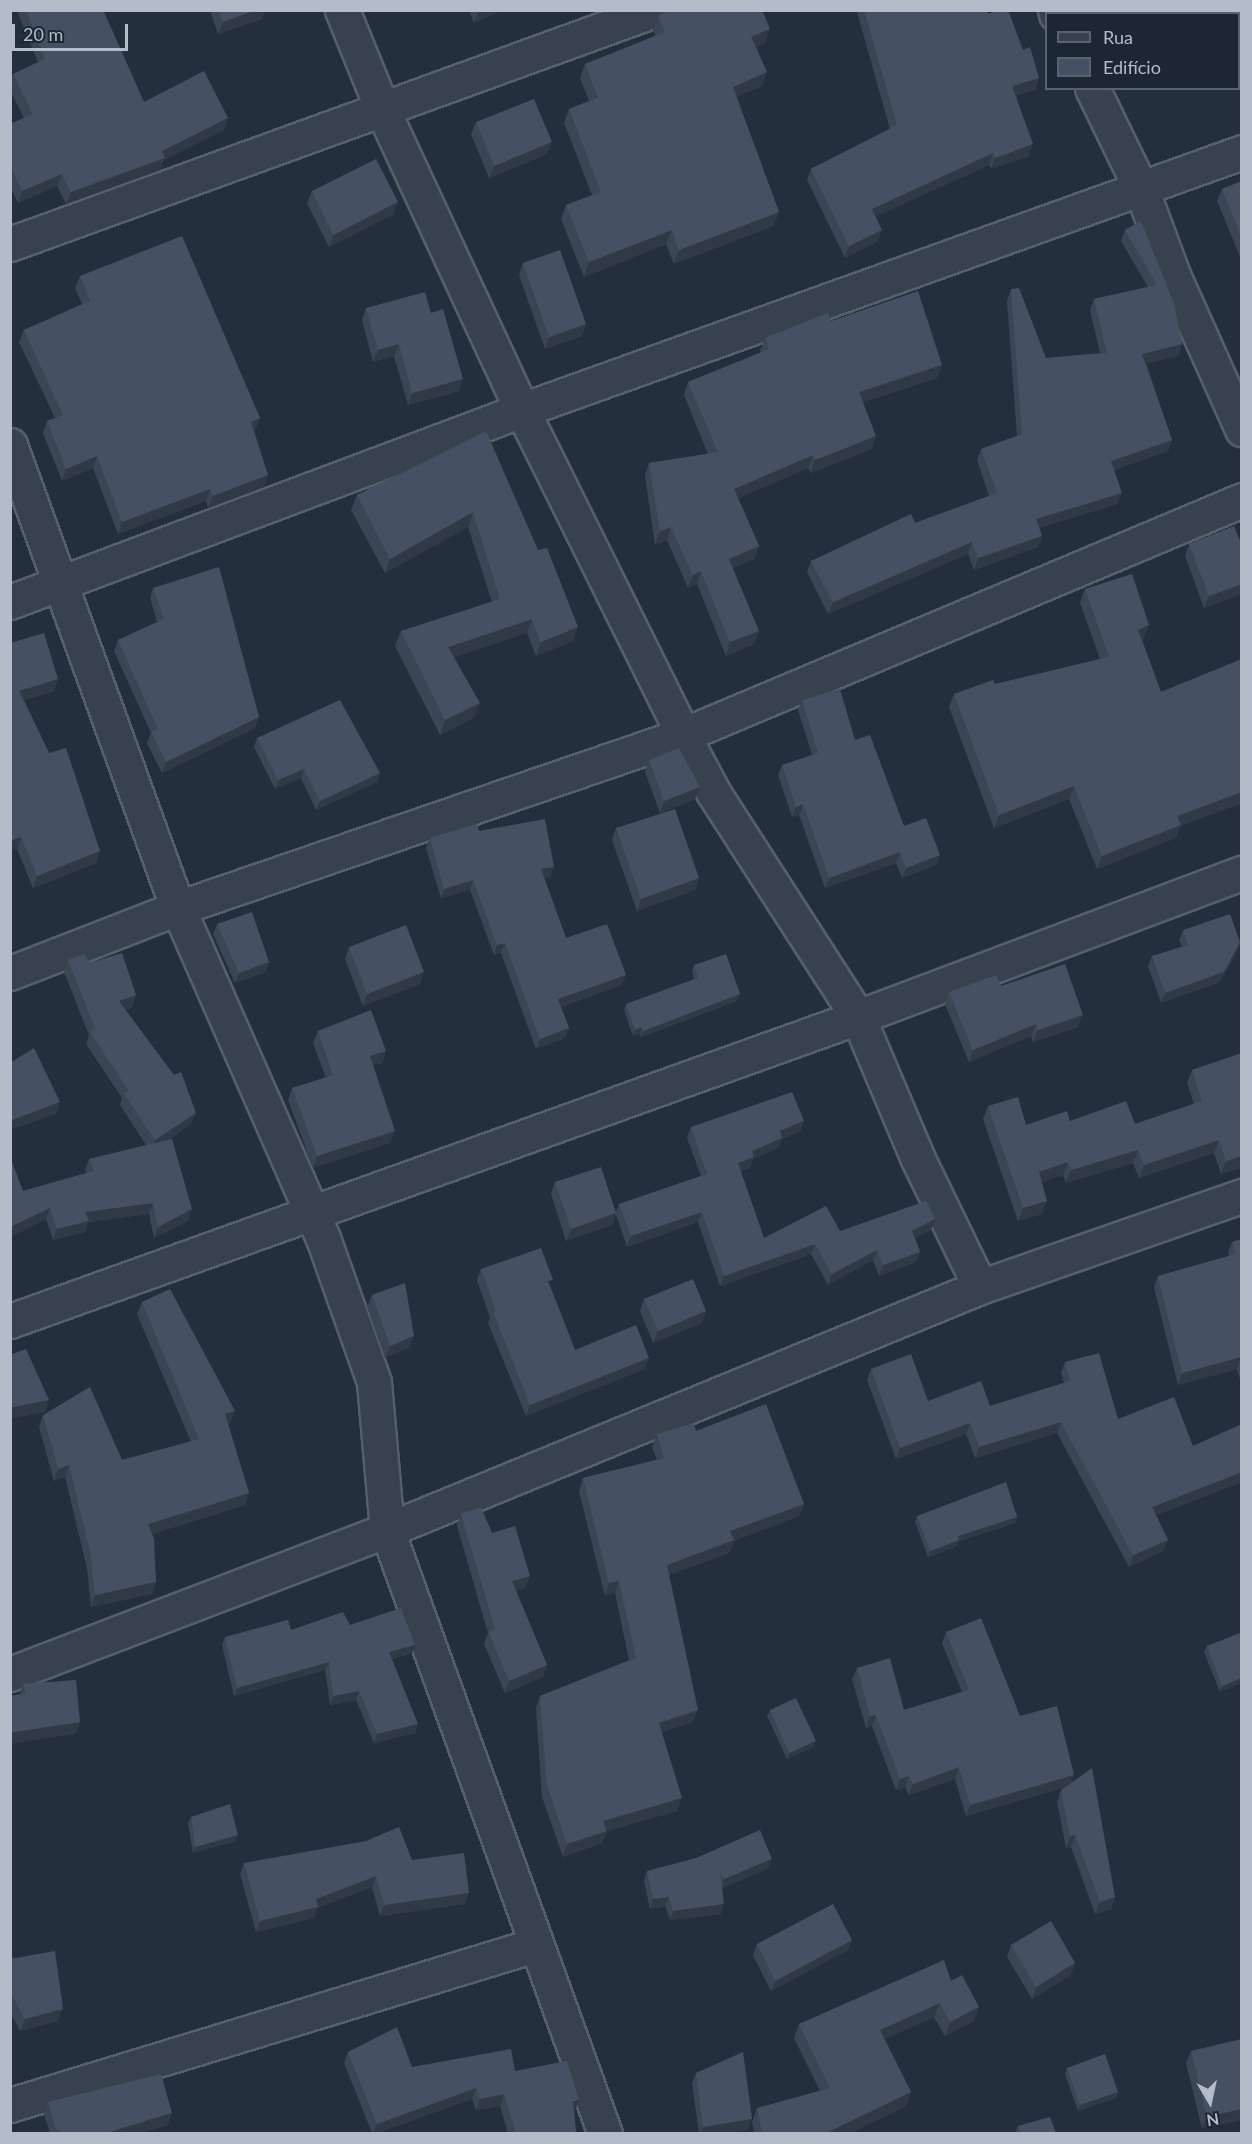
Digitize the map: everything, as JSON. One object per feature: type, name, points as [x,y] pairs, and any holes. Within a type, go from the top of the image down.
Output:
[{"type":"street","points":[[342,10],[383,111],[522,410],[683,735],[713,792],[858,1017],[917,1157],[980,1287]]},
{"type":"street","points":[[10,244],[383,111],[655,10]]},
{"type":"street","points":[[1093,90],[1142,191],[1173,275],[1242,429]]},
{"type":"street","points":[[10,602],[522,410],[1142,191],[1242,152]]},
{"type":"street","points":[[10,445],[62,583],[177,908],[310,1214],[374,1382],[387,1530],[604,2133]]},
{"type":"street","points":[[10,973],[177,908],[683,735],[1242,500]]},
{"type":"street","points":[[10,1321],[858,1017],[1242,873]]},
{"type":"street","points":[[10,1674],[387,1530],[980,1287],[1242,1196]]},
{"type":"street","points":[[10,2105],[535,1945]]},
{"type":"building","points":[[26,10],[103,10],[144,102],[204,71],[228,118],[162,151],[165,158],[71,192],[62,174],[22,191],[10,164],[10,124],[33,114],[13,74],[45,59]]},
{"type":"building","points":[[219,10],[256,10],[223,22]]},
{"type":"building","points":[[670,10],[762,10],[770,29],[751,37],[767,72],[733,87],[779,212],[679,250],[672,230],[589,262],[566,205],[601,192],[569,109],[598,98],[585,64],[665,32],[658,16]]},
{"type":"building","points":[[864,10],[987,10],[988,14],[998,10],[1008,10],[1023,50],[1030,47],[1039,78],[1012,86],[1033,144],[995,158],[993,153],[872,209],[882,230],[849,246],[811,169],[897,125]]},
{"type":"building","points":[[534,99],[552,142],[494,166],[476,122]]},
{"type":"building","points":[[376,159],[398,202],[333,235],[312,191]]},
{"type":"building","points":[[1242,181],[1242,238],[1222,189]]},
{"type":"building","points":[[1141,221],[1174,303],[1182,344],[1142,354],[1172,440],[1111,461],[1122,493],[1036,519],[1042,536],[978,558],[972,542],[833,602],[811,561],[911,514],[915,523],[997,493],[981,449],[1022,434],[1011,289],[1019,288],[1046,358],[1107,353],[1094,299],[1157,285],[1125,230]]},
{"type":"building","points":[[182,236],[260,418],[251,422],[268,475],[213,496],[210,489],[122,522],[97,456],[66,469],[47,421],[63,415],[24,330],[90,301],[80,276]]},
{"type":"building","points":[[560,250],[586,324],[549,337],[523,263]]},
{"type":"building","points":[[918,291],[942,365],[859,392],[876,436],[815,460],[813,455],[734,489],[759,546],[729,559],[759,631],[730,642],[701,571],[693,575],[671,527],[660,531],[649,463],[718,452],[688,382],[769,349],[765,338],[828,313],[831,321]]},
{"type":"building","points":[[425,292],[431,313],[443,309],[463,379],[412,393],[399,344],[378,350],[366,308]]},
{"type":"building","points":[[486,431],[538,550],[547,548],[578,627],[541,642],[532,619],[448,647],[480,703],[445,720],[401,631],[500,599],[473,512],[390,559],[357,495]]},
{"type":"building","points":[[1234,526],[1242,546],[1242,584],[1209,596],[1189,544]]},
{"type":"building","points":[[219,567],[259,717],[166,762],[151,732],[158,729],[118,640],[164,619],[153,588]]},
{"type":"building","points":[[1132,574],[1149,625],[1138,630],[1161,692],[1242,659],[1242,792],[1177,816],[1181,825],[1102,856],[1074,786],[999,815],[954,694],[993,680],[995,684],[1109,657],[1085,589]]},
{"type":"building","points":[[44,633],[58,679],[19,691],[49,753],[66,748],[100,851],[37,876],[21,837],[10,841],[10,643]]},
{"type":"building","points":[[840,689],[855,740],[870,735],[904,826],[926,818],[940,855],[906,868],[900,852],[829,878],[803,804],[796,807],[782,765],[818,753],[802,700]]},
{"type":"building","points":[[340,700],[380,773],[320,801],[304,769],[278,780],[257,738]]},
{"type":"building","points":[[679,748],[700,787],[664,801],[649,760]]},
{"type":"building","points":[[675,809],[699,878],[641,899],[616,828]]},
{"type":"building","points":[[545,819],[554,867],[541,869],[566,938],[607,924],[626,975],[558,999],[569,1028],[540,1039],[505,943],[497,945],[473,880],[444,889],[430,838],[477,824],[479,831]]},
{"type":"building","points":[[252,912],[269,962],[239,973],[217,924]]},
{"type":"building","points":[[1230,914],[1240,942],[1224,972],[1165,993],[1152,956],[1188,945],[1183,930]]},
{"type":"building","points":[[406,925],[424,972],[367,994],[349,947]]},
{"type":"building","points":[[122,953],[136,995],[119,1001],[174,1075],[181,1072],[196,1113],[155,1140],[124,1093],[129,1091],[90,1032],[95,1028],[68,960],[84,954],[90,963]]},
{"type":"building","points":[[726,954],[740,994],[643,1031],[642,1027],[635,1030],[626,1004],[698,978],[694,965]]},
{"type":"building","points":[[1065,964],[1083,1015],[1038,1030],[1036,1024],[973,1050],[949,992],[996,975],[1001,986]]},
{"type":"building","points":[[371,1010],[386,1051],[370,1056],[395,1131],[317,1156],[292,1088],[333,1075],[318,1031]]},
{"type":"building","points":[[34,1048],[60,1102],[10,1121],[10,1063]]},
{"type":"building","points":[[1242,1053],[1242,1156],[1226,1161],[1219,1140],[1144,1165],[1138,1150],[1071,1170],[1068,1162],[1039,1172],[1047,1201],[1023,1208],[988,1106],[1018,1097],[1026,1125],[1067,1111],[1070,1121],[1126,1101],[1135,1124],[1202,1101],[1192,1070]]},
{"type":"building","points":[[792,1092],[804,1121],[780,1131],[782,1138],[752,1151],[754,1157],[738,1163],[764,1238],[826,1206],[840,1231],[926,1201],[935,1219],[912,1231],[920,1252],[883,1265],[877,1250],[832,1274],[815,1244],[724,1276],[702,1212],[631,1236],[619,1204],[707,1174],[691,1127]]},
{"type":"building","points":[[172,1139],[192,1209],[158,1227],[153,1203],[85,1212],[89,1221],[57,1229],[50,1208],[10,1227],[10,1157],[23,1191],[94,1171],[89,1159]]},
{"type":"building","points":[[601,1167],[616,1213],[571,1229],[555,1182]]},
{"type":"building","points":[[1242,1239],[1242,1360],[1241,1357],[1182,1373],[1158,1276],[1236,1254],[1232,1242]]},
{"type":"building","points":[[541,1248],[553,1280],[548,1281],[575,1350],[636,1325],[649,1358],[530,1405],[493,1312],[496,1311],[481,1269]]},
{"type":"building","points":[[693,1279],[706,1311],[658,1331],[644,1299]]},
{"type":"building","points":[[405,1283],[414,1336],[390,1346],[372,1295]]},
{"type":"building","points":[[170,1289],[235,1411],[225,1414],[249,1493],[148,1524],[154,1539],[156,1582],[95,1595],[91,1556],[69,1465],[58,1469],[43,1415],[90,1387],[122,1460],[199,1439],[142,1302]]},
{"type":"building","points":[[26,1349],[49,1400],[10,1408],[10,1355]]},
{"type":"building","points":[[1099,1353],[1118,1419],[1174,1397],[1193,1446],[1242,1424],[1242,1472],[1152,1507],[1168,1540],[1133,1555],[1061,1422],[979,1447],[970,1423],[900,1448],[871,1369],[911,1354],[928,1401],[981,1381],[990,1406],[1070,1381],[1065,1362]]},
{"type":"building","points":[[766,1404],[804,1504],[730,1531],[734,1540],[667,1565],[698,1710],[659,1723],[682,1798],[603,1821],[607,1831],[567,1844],[547,1785],[540,1696],[636,1658],[619,1581],[609,1583],[583,1478],[664,1458],[657,1434],[694,1423],[696,1431]]},
{"type":"building","points":[[1006,1482],[1017,1517],[958,1536],[959,1540],[930,1551],[917,1516]]},
{"type":"building","points":[[481,1507],[492,1533],[515,1526],[530,1576],[512,1581],[547,1665],[509,1681],[489,1632],[495,1629],[461,1514]]},
{"type":"building","points":[[401,1608],[415,1645],[389,1652],[418,1724],[377,1734],[359,1691],[333,1696],[329,1662],[237,1688],[225,1637],[288,1620],[291,1630],[343,1612],[350,1625]]},
{"type":"building","points":[[981,1618],[1020,1716],[1057,1706],[1074,1775],[970,1805],[959,1767],[913,1784],[909,1776],[900,1779],[876,1715],[870,1716],[857,1668],[890,1658],[904,1710],[969,1690],[946,1632]]},
{"type":"building","points":[[1240,1633],[1242,1637],[1242,1678],[1222,1686],[1207,1646]]},
{"type":"building","points":[[76,1680],[80,1722],[10,1733],[10,1696],[26,1693],[23,1684]]},
{"type":"building","points":[[796,1698],[816,1741],[789,1753],[770,1710]]},
{"type":"building","points":[[1092,1768],[1115,1897],[1100,1902],[1075,1835],[1070,1836],[1061,1790]]},
{"type":"building","points":[[230,1804],[238,1835],[195,1847],[191,1817]]},
{"type":"building","points":[[399,1827],[412,1860],[464,1853],[469,1893],[384,1905],[376,1876],[316,1899],[318,1907],[260,1921],[244,1863],[366,1841]]},
{"type":"building","points":[[760,1830],[772,1859],[724,1879],[720,1871],[724,1904],[673,1911],[669,1897],[653,1899],[647,1871],[696,1858]]},
{"type":"building","points":[[833,1904],[852,1940],[775,1981],[757,1944]]},
{"type":"building","points":[[1051,1921],[1075,1963],[1036,1987],[1011,1945]]},
{"type":"building","points":[[55,1951],[63,2009],[25,2019],[10,1992],[10,1959]]},
{"type":"building","points":[[944,1960],[951,1981],[962,1975],[979,2007],[950,2022],[940,2003],[880,2030],[911,2092],[826,2133],[762,2133],[757,2108],[830,2088],[799,2024]]},
{"type":"building","points":[[397,2027],[412,2067],[511,2049],[515,2071],[567,2061],[579,2100],[573,2101],[576,2133],[516,2133],[504,2094],[480,2099],[476,2088],[377,2124],[348,2052]]},
{"type":"building","points":[[1242,2039],[1242,2109],[1207,2117],[1191,2051]]},
{"type":"building","points":[[743,2052],[752,2119],[703,2127],[696,2073]]},
{"type":"building","points":[[1105,2054],[1118,2092],[1080,2105],[1067,2068]]},
{"type":"building","points":[[161,2074],[172,2113],[106,2133],[60,2133],[59,2129],[56,2130],[48,2102]]},
{"type":"building","points":[[1050,2117],[1056,2133],[1020,2133],[1018,2126]]}]
